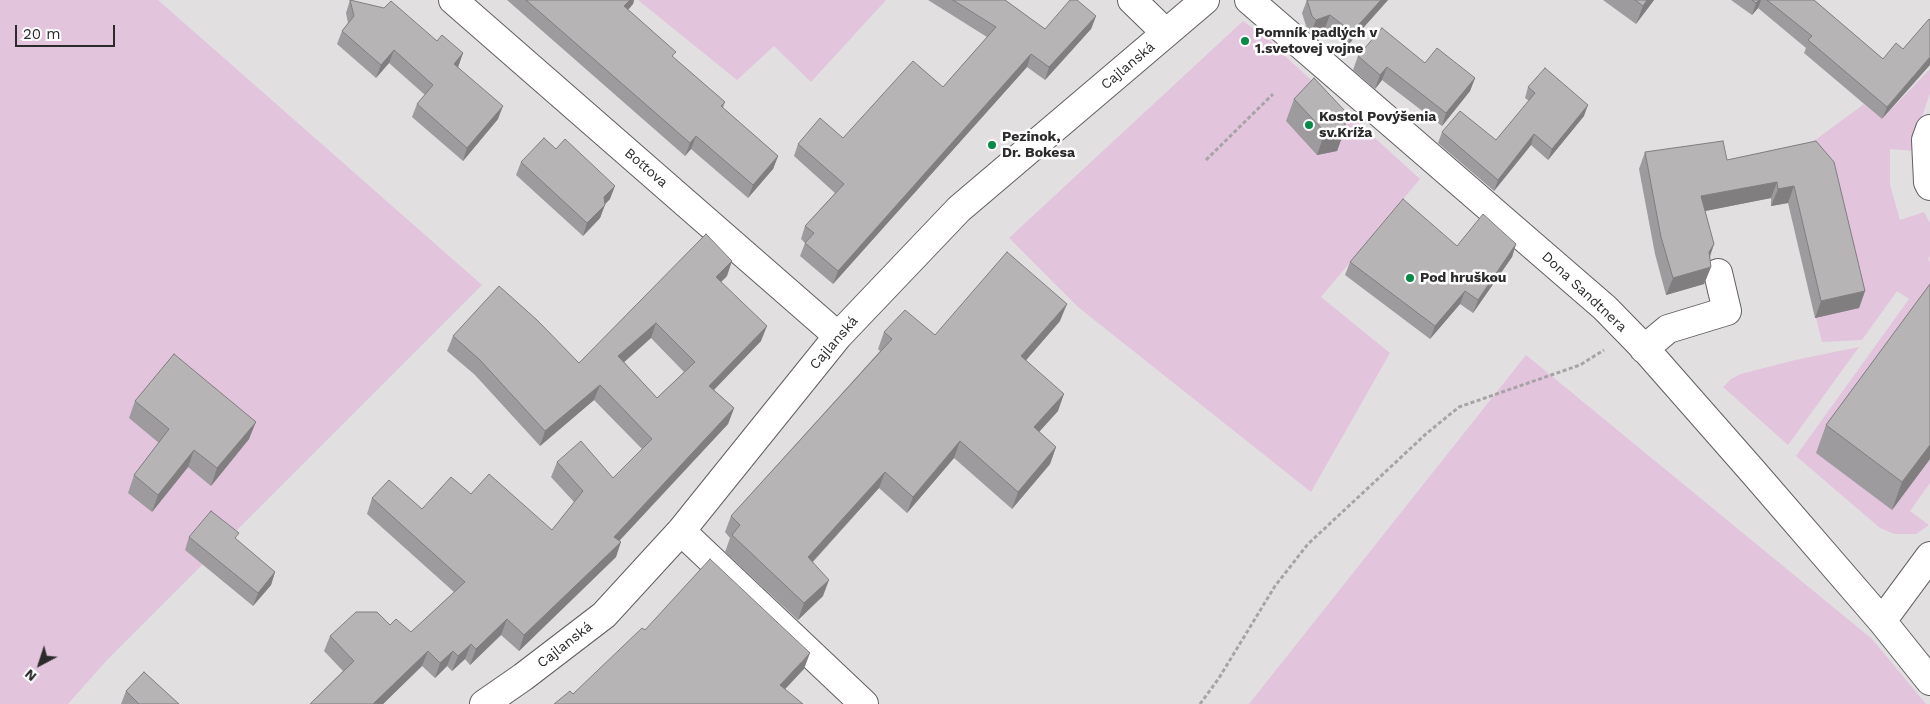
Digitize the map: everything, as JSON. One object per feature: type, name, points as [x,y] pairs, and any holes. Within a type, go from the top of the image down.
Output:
[{"type":"street","name":"Bottova","points":[[453,0],[838,336]]},
{"type":"street","points":[[1132,0],[1166,33]]},
{"type":"street","name":"Cajlanská","points":[[484,704],[524,677],[604,614],[682,530],[838,336],[959,209],[1205,0]]},
{"type":"street","name":"Dona Sandtnera","points":[[1249,0],[1598,301],[1640,344],[1882,621],[1930,681]]},
{"type":"street","points":[[1930,129],[1926,140],[1928,182],[1930,186]]},
{"type":"street","points":[[1640,344],[1668,329],[1727,311],[1718,273]]},
{"type":"street","points":[[682,530],[864,704]]},
{"type":"street","points":[[1882,621],[1930,556]]},
{"type":"path","points":[[1206,160],[1273,94]]},
{"type":"path","points":[[1200,704],[1219,678],[1275,586],[1308,544],[1427,433],[1459,407],[1640,344]]},
{"type":"shaded area","points":[[0,0],[158,0],[482,285],[107,660],[68,704],[0,704]]},
{"type":"shaded area","points":[[638,0],[886,0],[811,82],[774,46],[737,80]]},
{"type":"shaded area","points":[[1243,21],[1277,46],[1275,47],[1420,179],[1321,297],[1390,353],[1311,492],[1078,307],[1009,238]]},
{"type":"shaded area","points":[[1930,69],[1930,93],[1919,125],[1916,151],[1890,149],[1890,185],[1900,220],[1924,212],[1930,223],[1930,256],[1928,259],[1930,262],[1930,298],[1892,509],[1930,459],[1930,483],[1910,511],[1929,525],[1916,534],[1895,534],[1880,528],[1796,456],[1909,299],[1897,291],[1862,340],[1822,342],[1816,318],[1803,149],[1864,104],[1882,119]]},
{"type":"shaded area","points":[[1859,347],[1788,445],[1723,387],[1731,379],[1741,374],[1795,360]]},
{"type":"shaded area","points":[[1526,355],[1872,639],[1926,704],[1249,704]]},
{"type":"building","points":[[350,0],[384,8],[391,1],[437,41],[442,35],[463,53],[454,64],[503,106],[467,148],[417,104],[433,85],[394,50],[381,65],[342,31],[354,16]]},
{"type":"building","points":[[526,0],[630,0],[624,6],[676,52],[672,56],[725,102],[721,106],[778,156],[753,185],[696,136],[690,143]]},
{"type":"building","points":[[953,0],[1005,0],[1045,29],[1070,0],[1077,0],[1096,16],[1049,67],[1031,54],[838,271],[805,243],[814,233],[805,226],[844,184],[798,144],[820,118],[843,138],[913,61],[943,87],[996,27]]},
{"type":"building","points":[[1307,0],[1381,0],[1352,32],[1330,15],[1316,20],[1312,16]]},
{"type":"building","points":[[1635,0],[1647,0],[1643,6]]},
{"type":"building","points":[[1767,0],[1814,0],[1883,59],[1896,43],[1903,49],[1929,19],[1930,57],[1887,107],[1808,40],[1812,36]]},
{"type":"building","points":[[1382,28],[1425,63],[1437,48],[1475,78],[1446,113],[1387,67],[1380,75],[1358,56]]},
{"type":"building","points":[[1545,68],[1588,105],[1552,149],[1534,134],[1498,180],[1442,132],[1460,111],[1496,140],[1535,93],[1528,87]]},
{"type":"building","points":[[1314,78],[1345,111],[1345,129],[1325,132],[1294,99]]},
{"type":"building","points":[[544,138],[556,149],[565,139],[615,186],[604,197],[605,205],[587,223],[521,162]]},
{"type":"building","points":[[1723,141],[1727,160],[1816,141],[1834,162],[1865,291],[1821,301],[1794,186],[1778,189],[1777,182],[1701,196],[1714,244],[1709,252],[1711,267],[1673,278],[1661,237],[1645,152]]},
{"type":"building","points":[[1403,199],[1457,246],[1483,214],[1516,244],[1478,300],[1465,291],[1435,326],[1350,262]]},
{"type":"building","points":[[706,234],[732,261],[716,277],[767,326],[709,386],[734,408],[614,537],[621,542],[524,635],[507,619],[476,649],[471,644],[458,656],[453,651],[440,663],[428,651],[373,704],[310,704],[354,661],[330,636],[356,612],[377,612],[390,625],[396,619],[411,632],[465,582],[372,498],[389,480],[422,509],[451,477],[471,494],[489,474],[552,530],[583,491],[557,462],[581,441],[613,478],[652,439],[600,385],[545,431],[480,360],[453,336],[499,286],[537,320],[579,363]],"holes":[[[656,323],[695,362],[657,398],[618,356]]]},
{"type":"building","points":[[1007,252],[1067,304],[1021,356],[1064,394],[1034,427],[1056,447],[1018,492],[960,441],[913,497],[885,472],[808,557],[829,580],[804,603],[732,535],[740,525],[731,516],[892,339],[884,332],[905,310],[935,335]]},
{"type":"building","points":[[1930,284],[1930,445],[1902,482],[1826,425]]},
{"type":"building","points":[[174,354],[256,422],[217,468],[194,450],[158,495],[134,475],[169,429],[135,401]]},
{"type":"building","points":[[211,511],[239,533],[235,538],[275,572],[258,593],[189,537]]},
{"type":"building","points":[[710,559],[810,653],[780,685],[803,704],[554,704],[570,691],[573,694],[642,628],[645,630]]},
{"type":"building","points":[[144,672],[179,704],[139,704],[126,691]]},
{"type":"place","name":"Pomník padlých v 1.svetovej vojne","points":[[1245,41]]},
{"type":"place","name":"Kostol Povýšenia sv.Kríža","points":[[1309,125]]},
{"type":"place","name":"Pezinok, Dr. Bokesa","points":[[992,145]]},
{"type":"place","name":"Pod hruškou","points":[[1410,278]]}]
